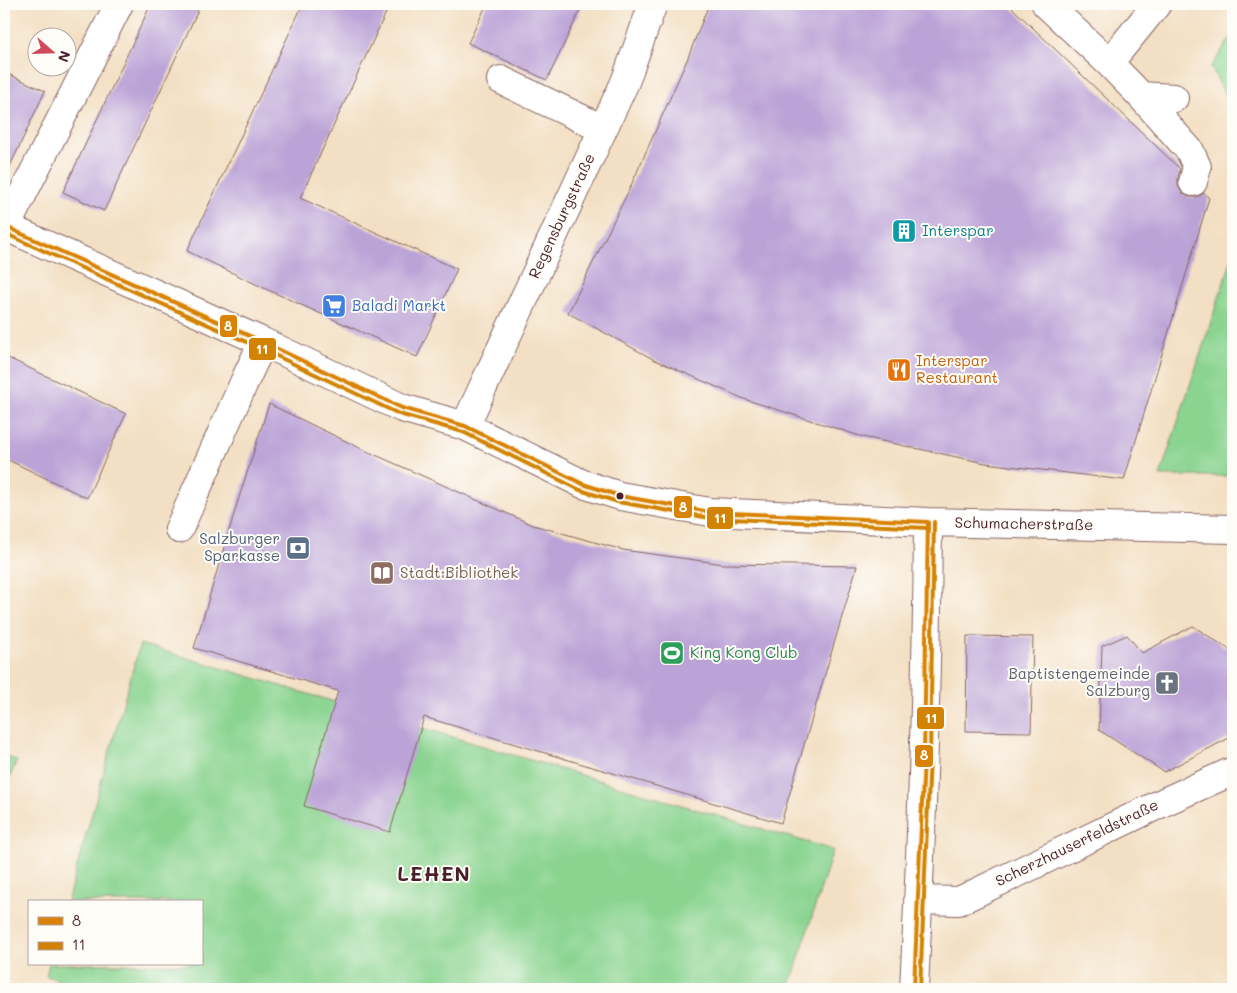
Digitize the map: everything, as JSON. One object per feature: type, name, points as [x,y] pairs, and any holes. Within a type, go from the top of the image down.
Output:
[{"type":"street","points":[[5,226],[118,4]]},
{"type":"street","name":"Regensburgstraße","points":[[464,426],[625,82],[653,4]]},
{"type":"street","points":[[1046,4],[1109,63],[1190,151],[1198,167],[1193,182]]},
{"type":"street","points":[[1109,63],[1157,4]]},
{"type":"street","points":[[501,80],[602,129]]},
{"type":"street","points":[[1141,96],[1174,98]]},
{"type":"street","name":"Schumacherstraße","points":[[5,226],[263,342],[402,408],[464,426],[583,484],[620,496],[710,512],[928,522],[1233,528]]},
{"type":"street","points":[[178,529],[263,342]]},
{"type":"street","points":[[914,989],[919,900],[928,594],[928,522]]},
{"type":"street","name":"Scherzhauserfeldstraße","points":[[919,900],[959,901],[1166,801],[1233,771]]},
{"type":"green space","points":[[1233,34],[1233,110],[1211,67]]},
{"type":"green space","points":[[1233,255],[1233,476],[1160,476]]},
{"type":"green space","points":[[140,644],[833,850],[789,989],[90,989],[46,976],[48,966],[202,966],[202,900],[68,900]]},
{"type":"green space","points":[[4,755],[17,761],[4,790]]},
{"type":"building","points":[[151,4],[201,4],[104,211],[63,192]]},
{"type":"building","points":[[303,4],[390,4],[300,198],[457,269],[417,357],[187,251]]},
{"type":"building","points":[[487,4],[583,4],[547,80],[468,43]]},
{"type":"building","name":"Interspar","points":[[709,4],[1008,4],[1180,169],[1178,186],[1182,193],[1189,197],[1197,197],[1204,193],[1209,198],[1124,480],[985,463],[863,437],[744,399],[653,359],[568,313],[629,190],[687,60]]},
{"type":"building","points":[[4,72],[45,91],[4,179]]},
{"type":"building","points":[[4,356],[126,414],[87,498],[4,458]]},
{"type":"building","points":[[269,404],[362,449],[533,525],[623,550],[724,564],[857,566],[781,823],[424,717],[390,832],[304,806],[338,691],[194,648]]},
{"type":"building","name":"Baptistengemeinde Salzburg","points":[[1193,626],[1233,652],[1231,737],[1164,772],[1099,730],[1102,646],[1127,635],[1142,653]]},
{"type":"building","points":[[967,636],[1033,637],[1031,732],[966,731]]},
{"type":"transit line","name":"8","points":[[4,226],[263,342],[402,408],[465,426],[583,484],[620,496],[710,512],[928,522]]},
{"type":"transit line","name":"11","points":[[4,233],[260,348],[399,414],[463,432],[580,490],[618,502],[710,518],[928,528]]},
{"type":"transit line","name":"8","points":[[914,989],[924,756],[928,522]]},
{"type":"transit line","name":"11","points":[[920,989],[930,756],[934,522]]},
{"type":"place","name":"Interspar","points":[[904,231]]},
{"type":"place","name":"Baladi Markt","points":[[334,306]]},
{"type":"place","name":"Interspar Restaurant","points":[[899,370]]},
{"type":"place","name":"Salzburger Sparkasse","points":[[298,548]]},
{"type":"place","name":"Stadt:Bibliothek","points":[[382,573]]},
{"type":"place","name":"King Kong Club","points":[[672,653]]},
{"type":"place","name":"Baptistengemeinde Salzburg","points":[[1167,683]]},
{"type":"district","name":"LEHEN","points":[[434,874]]}]
